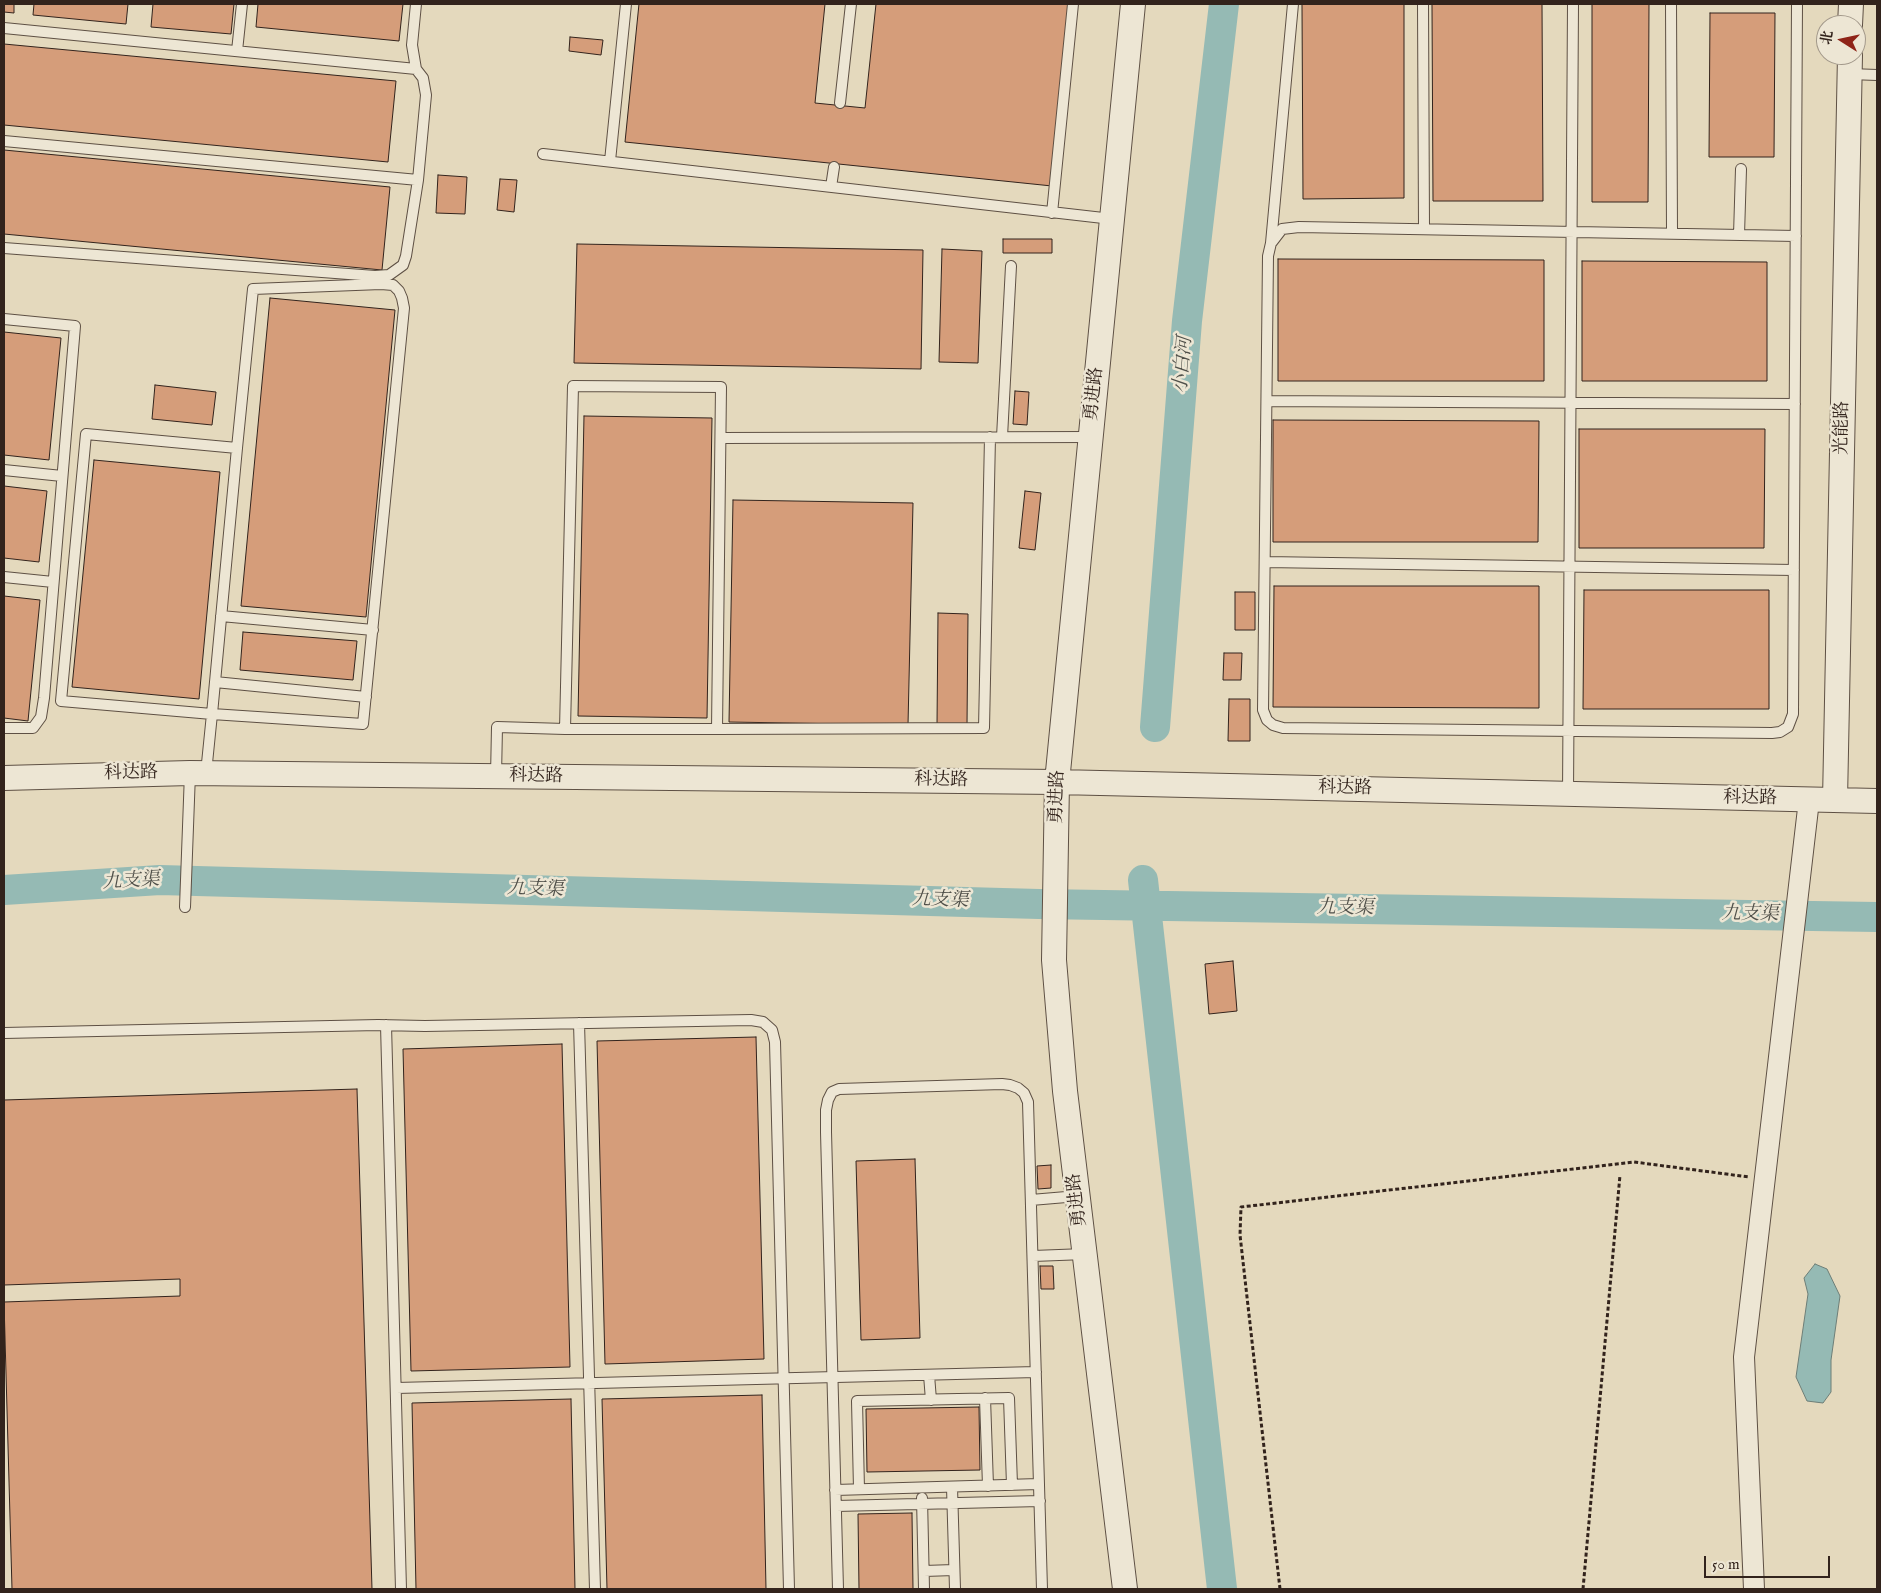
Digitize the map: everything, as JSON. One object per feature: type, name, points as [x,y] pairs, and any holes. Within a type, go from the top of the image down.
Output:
[{"type":"street","name":"勇进路","points":[[1124,1589],[1066,1091],[1054,960],[1057,782],[1133,4]]},
{"type":"street","name":"光能路","points":[[1835,800],[1850,65]]},
{"type":"street","name":"科达路","points":[[4,778],[198,773],[1057,782],[1877,801]]},
{"type":"street","points":[[1754,1589],[1744,1357],[1809,800]]},
{"type":"lane","points":[[237,51],[242,4]]},
{"type":"lane","points":[[4,248],[376,276],[389,275],[403,265],[406,256],[418,180],[426,95],[423,78],[416,69],[412,45],[416,4]]},
{"type":"lane","points":[[610,162],[626,4]]},
{"type":"lane","points":[[840,103],[851,4]]},
{"type":"lane","points":[[1052,213],[1073,4]]},
{"type":"lane","points":[[1293,4],[1271,243],[1268,256],[1263,710],[1267,720],[1272,725],[1283,728],[1772,733],[1780,732],[1788,727],[1794,714],[1797,4]]},
{"type":"lane","points":[[1423,4],[1424,229]]},
{"type":"lane","points":[[1568,794],[1573,4]]},
{"type":"lane","points":[[1672,4],[1672,233]]},
{"type":"lane","points":[[4,28],[416,69]]},
{"type":"lane","points":[[1850,65],[1877,75]]},
{"type":"lane","points":[[4,141],[418,180]]},
{"type":"lane","points":[[543,154],[1112,220]]},
{"type":"lane","points":[[831,187],[834,167]]},
{"type":"lane","points":[[1740,235],[1741,169]]},
{"type":"lane","points":[[1271,243],[1282,229],[1299,227],[1796,236]]},
{"type":"lane","points":[[1002,438],[1011,266]]},
{"type":"lane","points":[[185,907],[188,818],[212,714],[253,290],[393,285],[399,291],[404,308],[363,724],[212,714],[61,701],[86,434],[237,448]]},
{"type":"lane","points":[[4,319],[75,326],[44,698],[40,717],[33,728],[4,728]]},
{"type":"lane","points":[[565,729],[572,386],[721,387],[717,729]]},
{"type":"lane","points":[[1267,401],[1795,404]]},
{"type":"lane","points":[[496,776],[497,727],[565,729],[984,728],[990,437]]},
{"type":"lane","points":[[720,438],[1091,437]]},
{"type":"lane","points":[[4,470],[62,476]]},
{"type":"lane","points":[[1265,562],[1794,570]]},
{"type":"lane","points":[[4,577],[54,582]]},
{"type":"lane","points":[[221,616],[372,630]]},
{"type":"lane","points":[[215,682],[366,697]]},
{"type":"lane","points":[[4,1033],[386,1025],[425,1026],[751,1020],[763,1022],[772,1030],[775,1042],[789,1589]]},
{"type":"lane","points":[[578,1023],[595,1589]]},
{"type":"lane","points":[[386,1025],[401,1589]]},
{"type":"lane","points":[[838,1589],[826,1110],[832,1092],[839,1089],[1002,1084],[1018,1088],[1024,1093],[1028,1102],[1042,1589]]},
{"type":"lane","points":[[1031,1200],[1078,1196]]},
{"type":"lane","points":[[1033,1256],[1085,1254]]},
{"type":"lane","points":[[396,1388],[1036,1372]]},
{"type":"lane","points":[[929,1375],[931,1400]]},
{"type":"lane","points":[[985,1398],[988,1486]]},
{"type":"lane","points":[[859,1489],[857,1401],[1009,1398],[1012,1485]]},
{"type":"lane","points":[[835,1490],[1039,1484]]},
{"type":"lane","points":[[952,1486],[955,1589]]},
{"type":"lane","points":[[921,1487],[924,1589]]},
{"type":"lane","points":[[836,1506],[1040,1501]]},
{"type":"lane","points":[[924,1571],[954,1570]]},
{"type":"path","points":[[1280,1589],[1240,1235],[1241,1207],[1634,1162],[1765,1180]]},
{"type":"path","points":[[1583,1589],[1620,1174]]},
{"type":"water","points":[[1815,1264],[1827,1269],[1840,1296],[1831,1360],[1831,1392],[1823,1403],[1807,1401],[1796,1377],[1808,1294],[1804,1278]]},
{"type":"building","points":[[4,4],[14,4],[14,13],[4,12]]},
{"type":"building","points":[[34,4],[128,4],[126,24],[33,15]]},
{"type":"building","points":[[153,4],[234,4],[231,34],[151,27]]},
{"type":"building","points":[[258,4],[403,4],[399,41],[256,27]]},
{"type":"building","points":[[639,4],[825,4],[815,103],[865,108],[876,4],[1071,4],[1052,186],[625,142]]},
{"type":"building","points":[[1302,4],[1404,4],[1404,198],[1303,199]]},
{"type":"building","points":[[1432,4],[1542,4],[1543,201],[1433,201]]},
{"type":"building","points":[[1592,4],[1649,4],[1648,202],[1592,202]]},
{"type":"building","points":[[1710,13],[1775,13],[1774,157],[1709,157]]},
{"type":"building","points":[[570,37],[603,40],[601,55],[569,51]]},
{"type":"building","points":[[4,44],[396,81],[388,162],[4,125]]},
{"type":"building","points":[[4,150],[390,187],[382,270],[4,234]]},
{"type":"building","points":[[438,175],[467,177],[465,214],[436,213]]},
{"type":"building","points":[[500,179],[517,180],[514,212],[497,210]]},
{"type":"building","points":[[1003,239],[1052,239],[1052,253],[1003,253]]},
{"type":"building","points":[[577,244],[923,250],[921,369],[574,363]]},
{"type":"building","points":[[942,249],[982,251],[978,363],[939,362]]},
{"type":"building","points":[[1278,259],[1544,260],[1544,381],[1278,381]]},
{"type":"building","points":[[1582,261],[1767,262],[1767,381],[1582,381]]},
{"type":"building","points":[[270,298],[395,310],[366,617],[241,606]]},
{"type":"building","points":[[4,332],[61,338],[49,460],[4,455]]},
{"type":"building","points":[[155,385],[216,392],[212,425],[152,419]]},
{"type":"building","points":[[1015,391],[1029,392],[1027,425],[1013,424]]},
{"type":"building","points":[[584,416],[712,418],[707,718],[578,716]]},
{"type":"building","points":[[1273,420],[1539,421],[1538,542],[1273,542]]},
{"type":"building","points":[[1579,429],[1765,429],[1764,548],[1579,548]]},
{"type":"building","points":[[94,460],[220,472],[199,699],[72,687]]},
{"type":"building","points":[[4,486],[47,491],[39,562],[4,558]]},
{"type":"building","points":[[1025,491],[1041,493],[1035,550],[1019,548]]},
{"type":"building","points":[[733,500],[913,503],[908,725],[729,722]]},
{"type":"building","points":[[1274,586],[1539,586],[1539,708],[1273,707]]},
{"type":"building","points":[[1584,590],[1769,590],[1769,709],[1583,709]]},
{"type":"building","points":[[1235,592],[1255,592],[1255,630],[1235,630]]},
{"type":"building","points":[[4,596],[40,600],[28,721],[4,718]]},
{"type":"building","points":[[938,613],[968,614],[967,725],[937,725]]},
{"type":"building","points":[[243,632],[357,641],[353,680],[240,670]]},
{"type":"building","points":[[1224,653],[1242,653],[1241,680],[1223,680]]},
{"type":"building","points":[[1229,699],[1250,699],[1250,741],[1228,741]]},
{"type":"building","points":[[1233,961],[1237,1011],[1209,1014],[1205,964]]},
{"type":"building","points":[[756,1037],[764,1359],[605,1364],[597,1041]]},
{"type":"building","points":[[562,1044],[570,1367],[411,1371],[403,1049]]},
{"type":"building","points":[[357,1089],[372,1589],[12,1589],[4,1302],[180,1296],[180,1279],[4,1285],[4,1100]]},
{"type":"building","points":[[915,1159],[920,1338],[861,1340],[856,1161]]},
{"type":"building","points":[[1051,1165],[1051,1188],[1038,1189],[1037,1166]]},
{"type":"building","points":[[1040,1266],[1053,1266],[1054,1289],[1041,1289]]},
{"type":"building","points":[[762,1395],[766,1589],[607,1589],[602,1399]]},
{"type":"building","points":[[571,1399],[575,1589],[416,1589],[412,1403]]},
{"type":"building","points":[[979,1407],[980,1470],[867,1472],[866,1409]]},
{"type":"building","points":[[912,1513],[913,1589],[859,1589],[858,1514]]},
{"type":"waterway","name":"小白河","points":[[1155,727],[1187,321],[1224,4]]},
{"type":"waterway","name":"九支渠","points":[[4,890],[160,880],[1039,904],[1877,917]]},
{"type":"waterway","points":[[1143,880],[1222,1589]]}]
